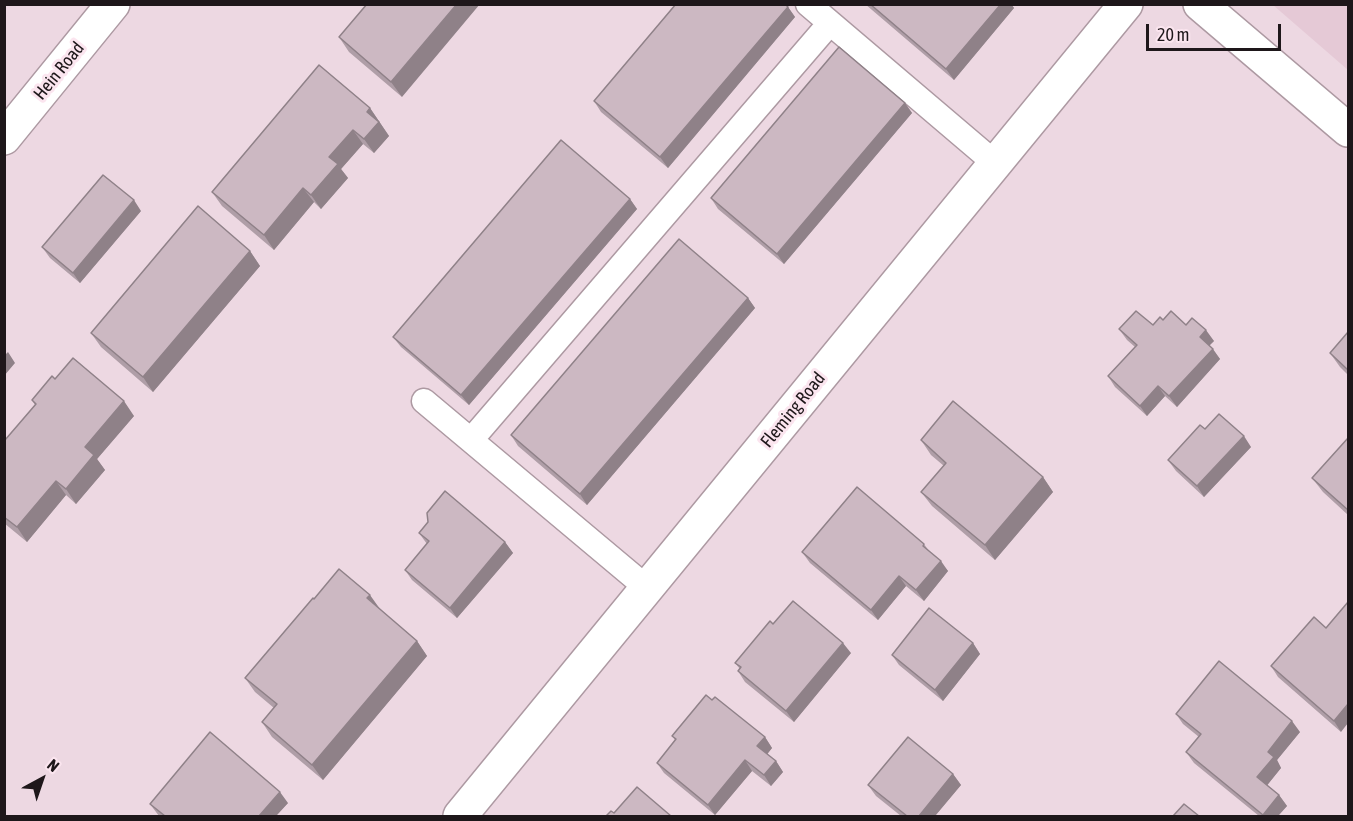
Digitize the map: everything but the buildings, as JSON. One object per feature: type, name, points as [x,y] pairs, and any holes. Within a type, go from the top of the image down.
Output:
[{"type":"street","name":"Hein Road","points":[[4,138],[113,4]]},
{"type":"street","name":"Fleming Road","points":[[460,816],[1126,4]]},
{"type":"street","points":[[1200,4],[1348,130]]},
{"type":"lane","points":[[808,4],[996,164]]},
{"type":"lane","points":[[471,440],[830,23]]},
{"type":"lane","points":[[424,401],[647,588]]},
{"type":"shaded area","points":[[1273,5],[1348,5],[1348,70]]}]
